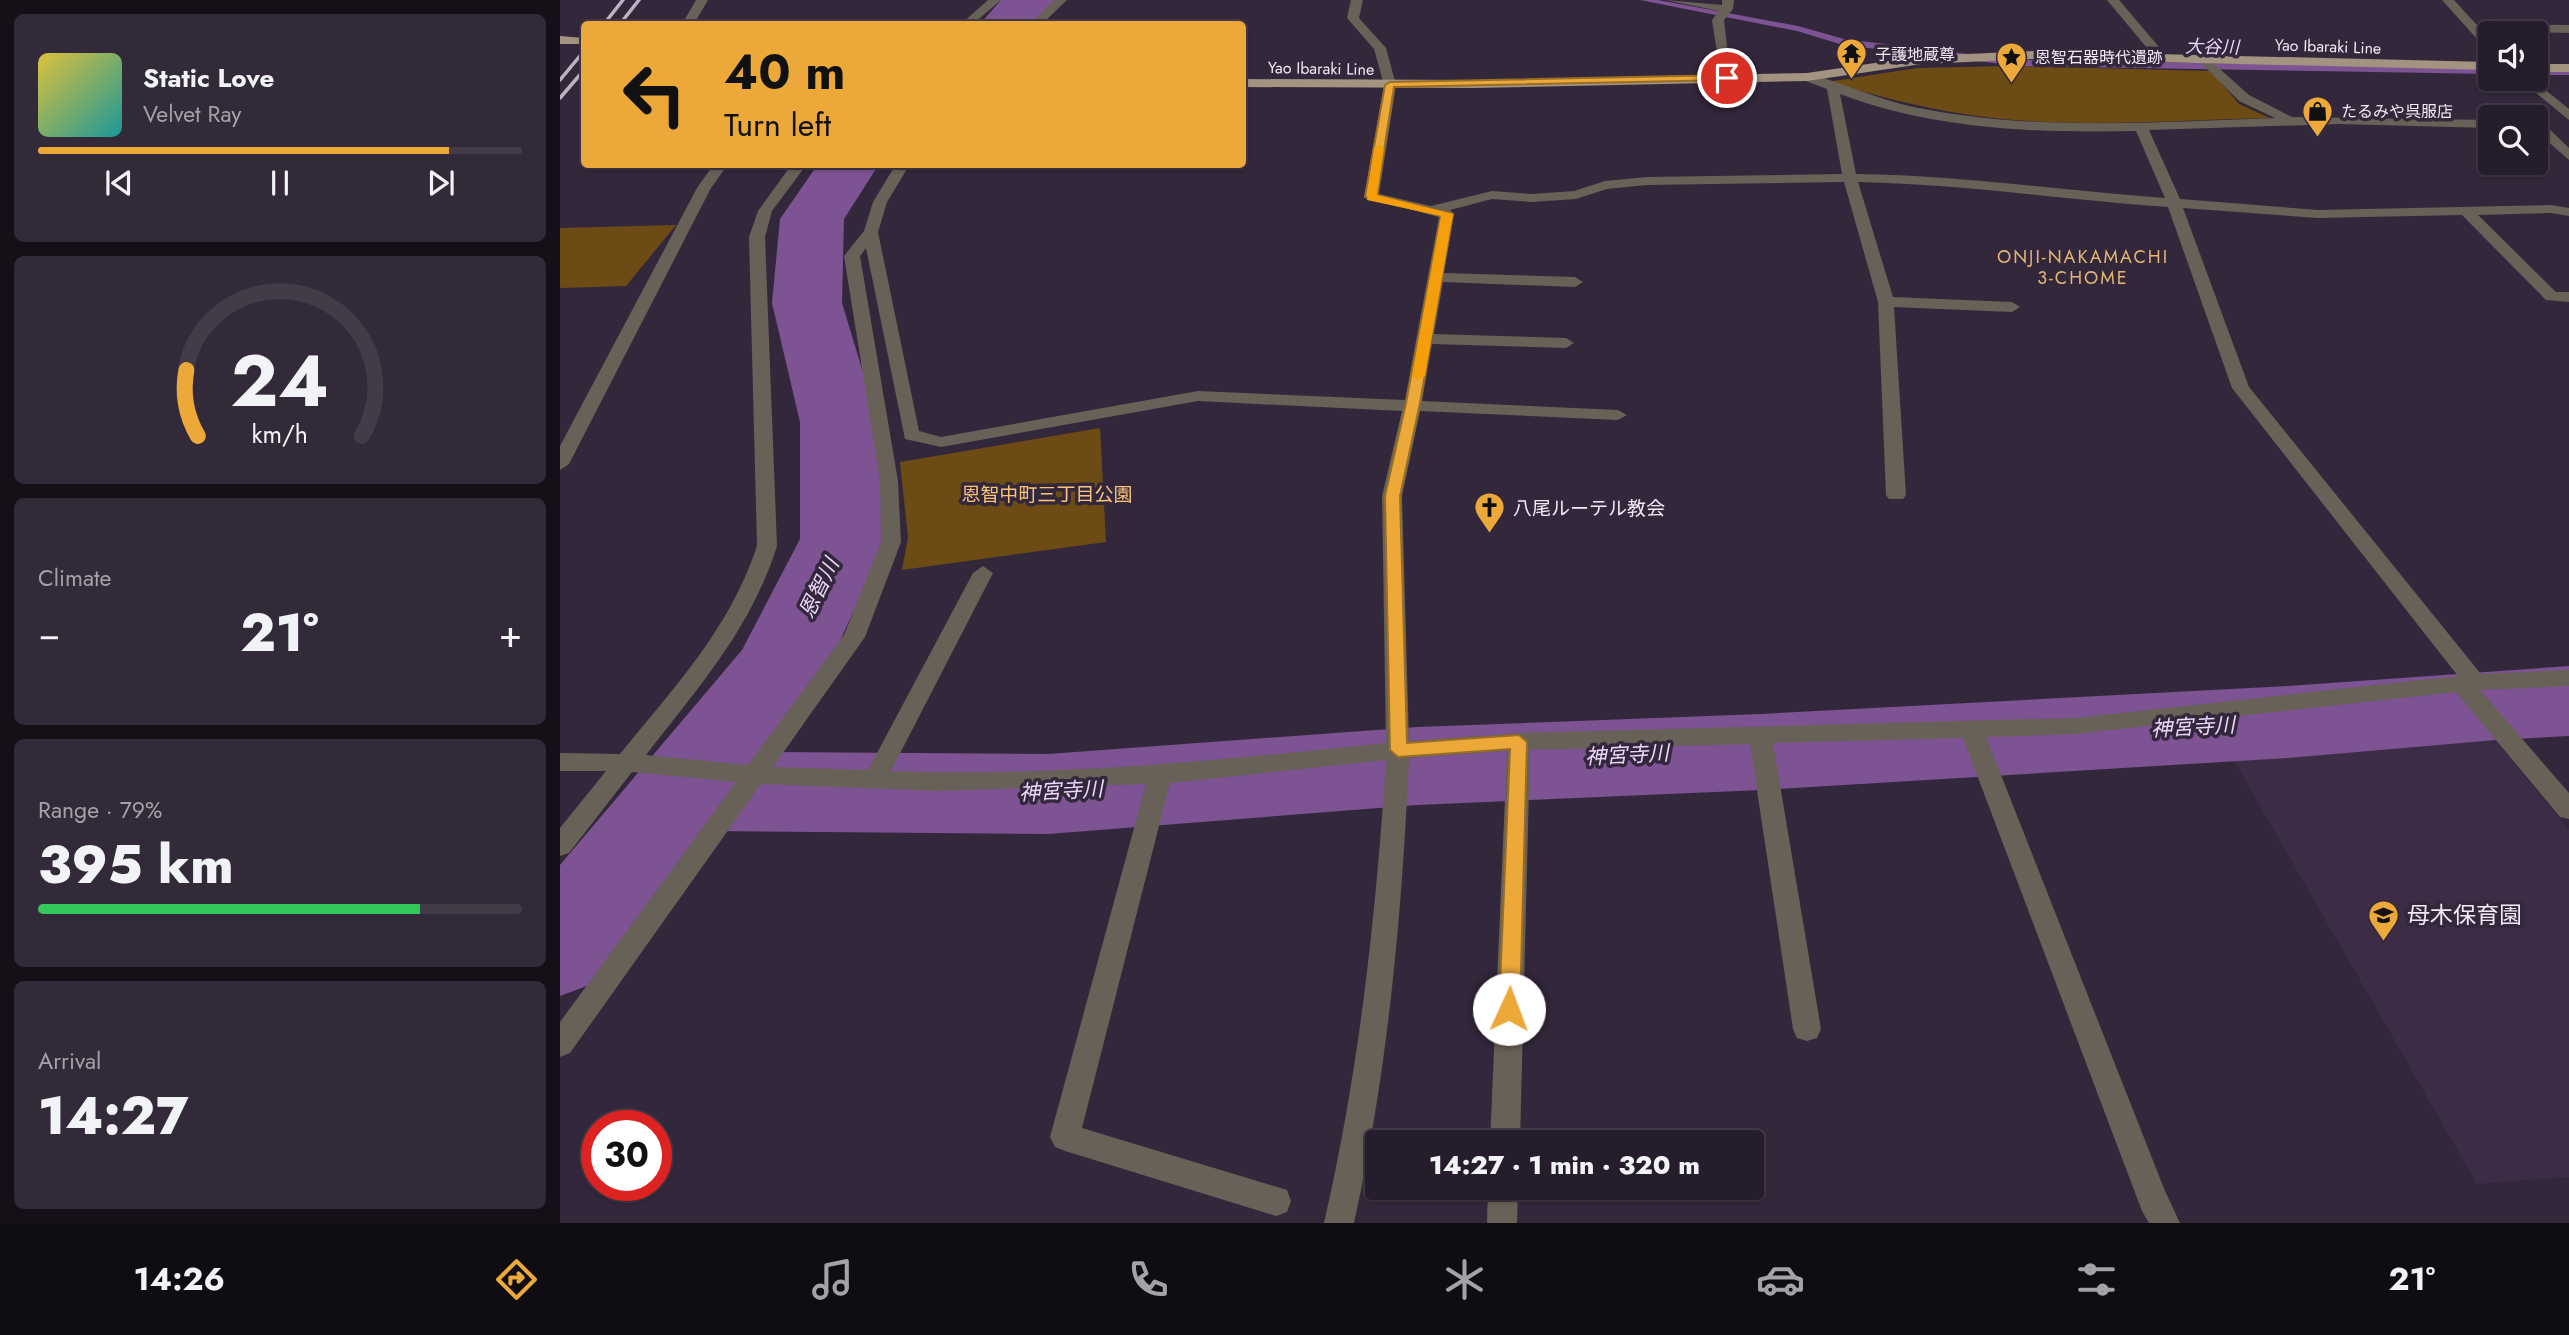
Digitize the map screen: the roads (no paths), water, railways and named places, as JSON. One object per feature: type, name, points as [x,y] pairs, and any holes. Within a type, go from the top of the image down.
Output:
[{"type":"main road","points":[[560,40],[581,41]]},
{"type":"main road","name":"Yao Ibaraki Line","points":[[1246,83],[1390,85],[1807,77],[1922,60],[2034,55],[2478,66]]},
{"type":"main road","points":[[2548,68],[2569,68]]},
{"type":"street","points":[[690,21],[702,0]]},
{"type":"street","points":[[970,21],[995,0]]},
{"type":"street","points":[[1039,21],[1061,0]]},
{"type":"street","points":[[1339,1223],[1363,1112],[1391,877],[1398,750],[1392,496],[1413,403],[1447,214],[1371,197],[1390,85],[1380,48],[1353,18],[1357,0]]},
{"type":"street","points":[[1671,0],[1727,5],[1718,20],[1727,78]]},
{"type":"street","points":[[2113,0],[2161,57]]},
{"type":"street","points":[[2448,0],[2478,33]]},
{"type":"street","points":[[2472,27],[2569,29]]},
{"type":"street","points":[[2203,58],[2244,98],[2291,121]]},
{"type":"street","points":[[1807,77],[1833,89],[1911,109],[2001,124],[2141,126],[2381,119],[2478,123]]},
{"type":"street","points":[[1833,89],[1850,178],[1885,302],[1896,495]]},
{"type":"street","points":[[2539,91],[2569,117]]},
{"type":"street","points":[[2141,126],[2173,201],[2241,388],[2569,810]]},
{"type":"street","points":[[2548,126],[2569,127]]},
{"type":"street","points":[[2548,136],[2569,156]]},
{"type":"street","points":[[560,464],[704,188],[718,168]]},
{"type":"street","points":[[560,846],[634,763],[720,645],[754,586],[766,546],[757,237],[765,211],[797,168]]},
{"type":"street","points":[[560,1044],[747,774],[854,637],[891,542],[889,481],[852,256],[871,232],[880,202],[901,168]]},
{"type":"street","points":[[1433,210],[1492,194],[1532,198],[1576,195],[1605,186],[1647,181],[1850,178],[1928,180],[2059,195],[2173,201],[2318,214],[2468,213],[2550,209],[2569,212]]},
{"type":"street","points":[[2468,213],[2552,297],[2569,297]]},
{"type":"street","points":[[871,232],[911,435],[941,442],[1198,396],[1413,403],[1618,415]]},
{"type":"street","points":[[1436,277],[1576,282]]},
{"type":"street","points":[[1885,302],[2012,307]]},
{"type":"street","points":[[1424,339],[1566,343]]},
{"type":"street","points":[[875,779],[983,573]]},
{"type":"street","points":[[560,762],[634,763],[747,774],[939,782],[1160,774],[1398,750],[1519,742],[2075,726],[2468,683],[2569,678]]},
{"type":"street","points":[[1971,729],[2165,1223]]},
{"type":"street","points":[[1760,735],[1807,1029]]},
{"type":"street","points":[[1505,1130],[1519,742]]},
{"type":"street","points":[[1160,774],[1065,1137],[1276,1201]]},
{"type":"street","points":[[1502,1223],[1503,1200]]},
{"type":"waterway","name":"恩智川","points":[[1008,21],[1030,0]]},
{"type":"waterway","name":"大谷川","points":[[1644,0],[1798,29],[1843,42],[2018,63],[2478,71]]},
{"type":"waterway","name":"大谷川","points":[[2548,72],[2569,72]]},
{"type":"waterway","name":"恩智川","points":[[560,947],[779,670],[843,539],[839,422],[807,303],[812,219],[846,168]]},
{"type":"waterway","name":"神宮寺川","points":[[684,791],[1048,794],[1417,766],[1761,752],[2288,722],[2496,704],[2569,701]]},
{"type":"railway","points":[[606,21],[623,0]]},
{"type":"railway","points":[[622,21],[639,0]]},
{"type":"railway","points":[[560,80],[581,55]]},
{"type":"railway","points":[[560,98],[581,74]]},
{"type":"place","name":"子護地蔵尊","points":[[1852,81]]},
{"type":"place","name":"恩智石器時代遺跡","points":[[2012,84]]},
{"type":"place","name":"たるみや呉服店","points":[[2318,138]]},
{"type":"place","name":"八尾ルーテル教会","points":[[1490,535]]},
{"type":"place","name":"母木保育園","points":[[2384,942]]},
{"type":"district","name":"ONJI-NAKAMACHI 3-CHOME","points":[[2083,267]]},
{"type":"park label","name":"恩智中町三丁目公園","points":[[1047,494]]}]
